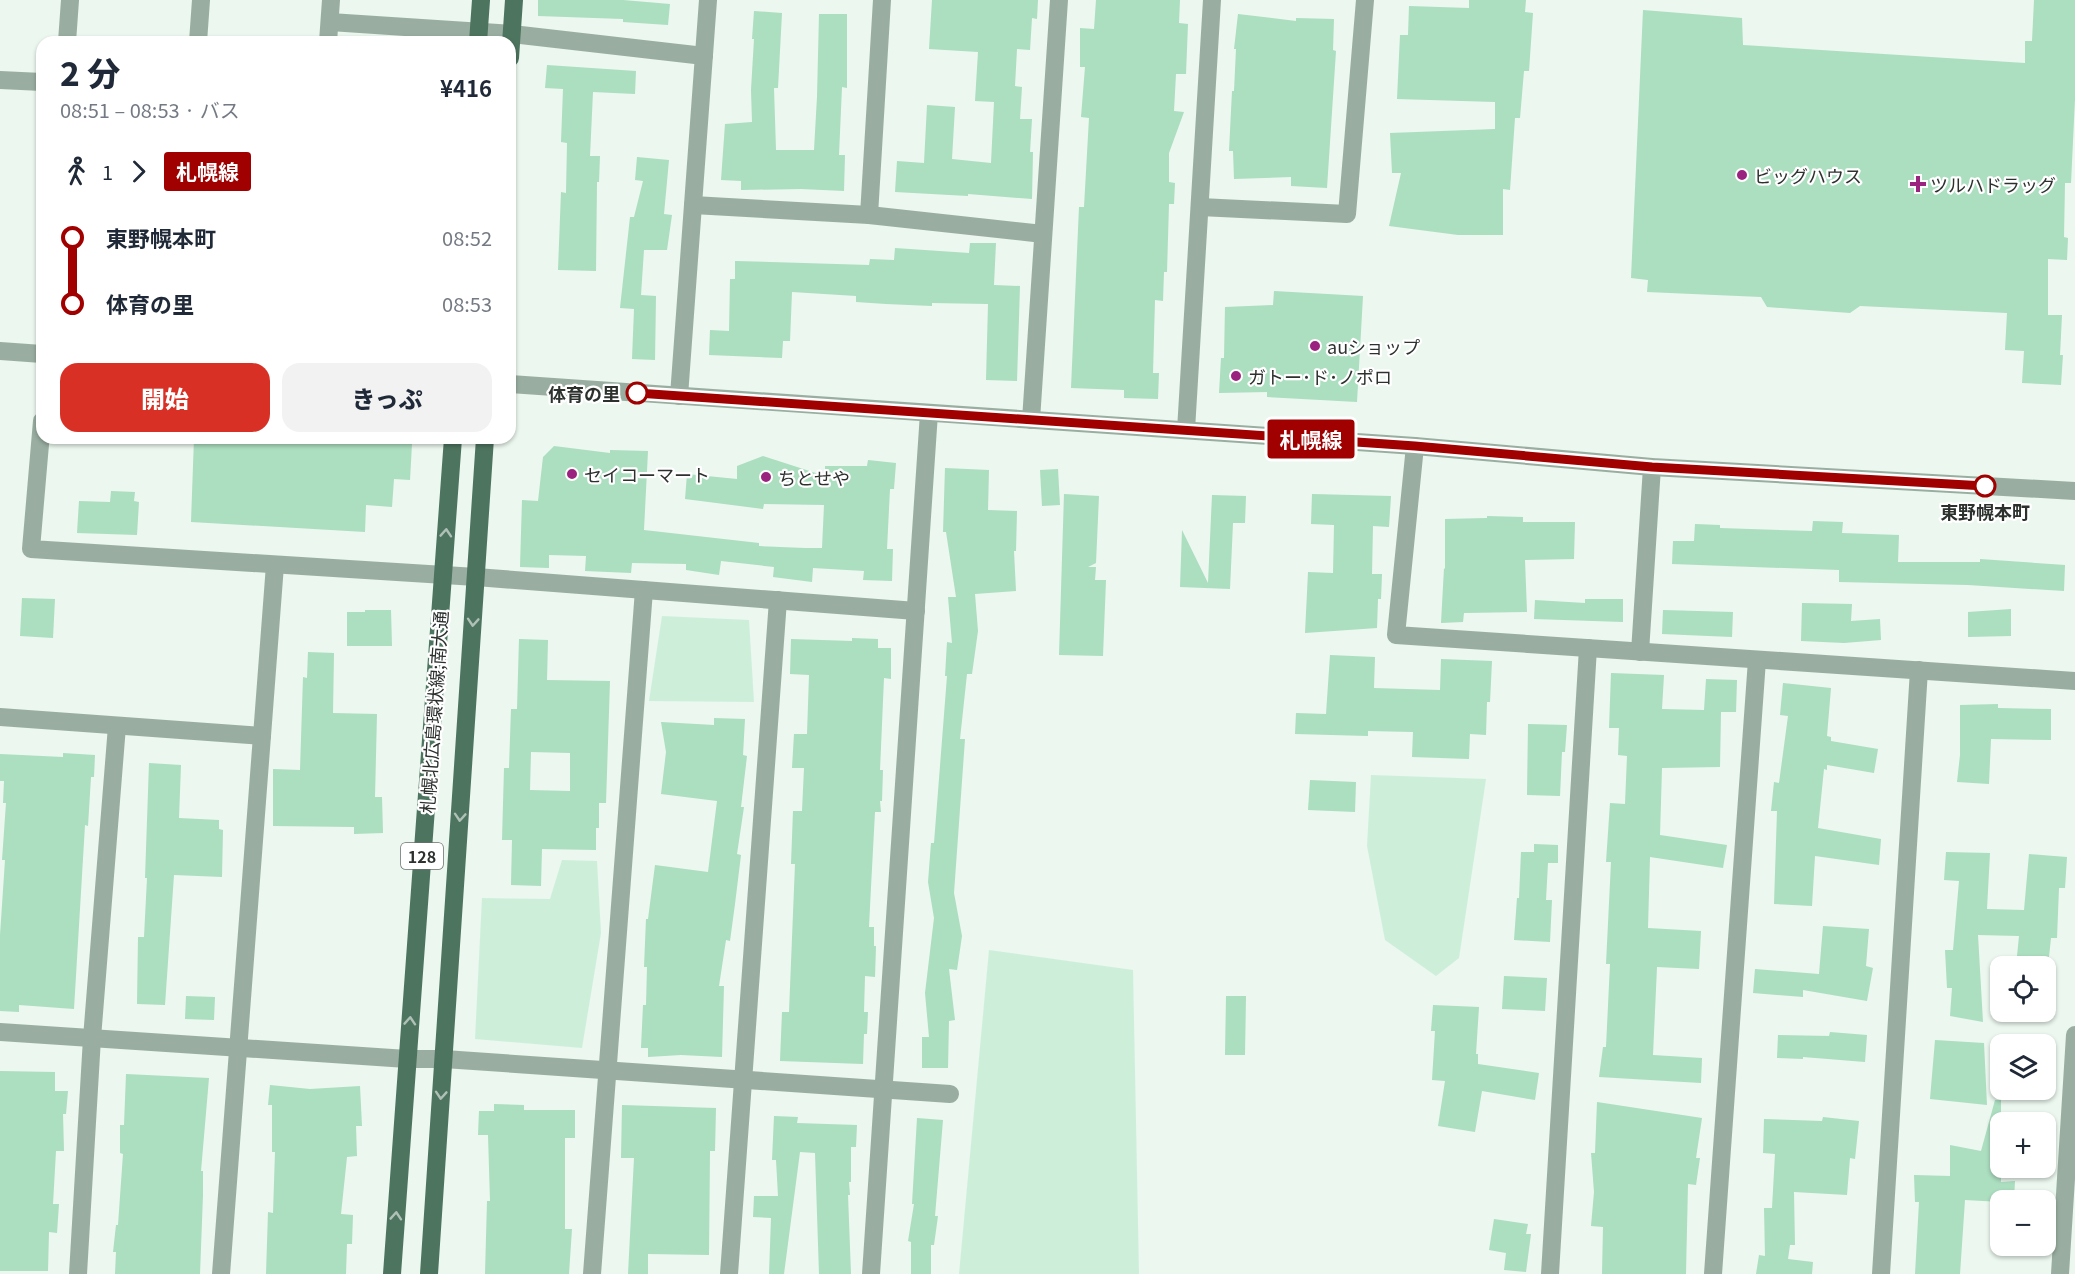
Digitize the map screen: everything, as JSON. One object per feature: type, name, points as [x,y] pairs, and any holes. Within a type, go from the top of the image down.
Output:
[{"type":"main road","points":[[478,36],[481,0]]},
{"type":"main road","points":[[512,34],[514,0]]},
{"type":"main road","name":"札幌北広島環状線;南大通","points":[[392,1274],[453,444]]},
{"type":"main road","name":"札幌北広島環状線;南大通","points":[[429,1274],[485,444]]},
{"type":"street","points":[[67,36],[70,0]]},
{"type":"street","points":[[198,36],[201,0]]},
{"type":"street","points":[[329,36],[331,0]]},
{"type":"street","points":[[679,396],[708,0]]},
{"type":"street","points":[[869,215],[882,0]]},
{"type":"street","points":[[1031,420],[1059,0]]},
{"type":"street","points":[[1185,430],[1212,0]]},
{"type":"street","points":[[1200,207],[1347,214],[1365,0]]},
{"type":"street","points":[[330,22],[468,36]]},
{"type":"street","points":[[489,36],[512,34],[704,56]]},
{"type":"street","points":[[0,80],[36,82]]},
{"type":"street","points":[[693,205],[869,215],[1043,234]]},
{"type":"street","points":[[0,351],[36,354]]},
{"type":"street","points":[[516,384],[1415,446],[1652,467],[2075,491]]},
{"type":"street","points":[[871,1274],[929,413]]},
{"type":"street","points":[[40,444],[31,549],[476,577],[916,611]]},
{"type":"street","points":[[1415,446],[1396,635],[2075,681]]},
{"type":"street","points":[[1640,652],[1652,467]]},
{"type":"street","points":[[221,1274],[275,565]]},
{"type":"street","points":[[592,1274],[644,590]]},
{"type":"street","points":[[729,1274],[778,600]]},
{"type":"street","points":[[1550,1274],[1588,648]]},
{"type":"street","points":[[1713,1274],[1757,660]]},
{"type":"street","points":[[1881,1274],[1919,670]]},
{"type":"street","points":[[0,717],[262,736]]},
{"type":"street","points":[[78,1274],[92,1038],[117,726]]},
{"type":"street","points":[[0,1032],[407,1059],[444,1059],[951,1094]]},
{"type":"street","points":[[2060,1274],[2075,1035]]},
{"type":"green space","points":[[662,616],[749,620],[754,702],[649,701]]},
{"type":"green space","points":[[1371,775],[1486,779],[1459,958],[1436,976],[1385,940],[1367,846]]},
{"type":"green space","points":[[562,860],[597,861],[601,933],[582,1048],[475,1039],[482,898],[550,899]]},
{"type":"green space","points":[[989,950],[1133,970],[1139,1274],[959,1274]]},
{"type":"building","points":[[538,0],[623,0],[670,4],[668,25],[623,22],[623,19],[538,16]]},
{"type":"building","points":[[932,0],[1038,0],[1037,19],[1032,18],[1030,50],[1017,49],[1015,86],[1022,87],[1020,119],[1032,119],[1030,152],[1033,152],[1032,199],[895,192],[897,161],[924,163],[927,105],[955,107],[952,159],[991,163],[994,102],[975,101],[978,52],[929,49]]},
{"type":"building","points":[[1096,0],[1180,0],[1179,23],[1188,24],[1186,74],[1176,74],[1174,111],[1184,112],[1169,153],[1169,182],[1175,183],[1174,204],[1169,204],[1167,272],[1164,272],[1163,301],[1155,300],[1153,373],[1159,373],[1158,399],[1124,398],[1124,390],[1071,388],[1079,207],[1084,207],[1089,118],[1081,117],[1085,67],[1080,67],[1080,28],[1094,29]]},
{"type":"building","points":[[1469,0],[1526,0],[1525,12],[1533,13],[1529,71],[1524,71],[1520,118],[1515,118],[1510,190],[1503,189],[1503,235],[1458,235],[1389,226],[1401,173],[1392,173],[1390,133],[1495,129],[1495,102],[1397,99],[1400,35],[1408,35],[1409,6],[1469,8]]},
{"type":"building","points":[[2034,0],[2075,0],[2075,99],[2071,183],[2065,183],[2064,237],[2068,238],[2067,260],[2048,259],[2048,315],[2062,315],[2061,385],[2022,383],[2024,351],[2005,350],[2007,313],[1860,306],[1850,313],[1767,307],[1761,297],[1647,292],[1648,280],[1631,278],[1643,10],[1742,18],[1743,45],[2025,63],[2025,41],[2032,41]]},
{"type":"building","points":[[754,11],[782,13],[778,88],[774,88],[776,150],[814,150],[819,14],[847,14],[847,88],[842,87],[839,155],[845,155],[844,191],[741,190],[741,181],[721,180],[725,124],[752,122]]},
{"type":"building","points":[[1238,14],[1296,21],[1296,18],[1334,19],[1333,50],[1336,51],[1327,188],[1291,186],[1291,177],[1234,179],[1233,151],[1229,151]]},
{"type":"building","points":[[547,65],[636,71],[635,94],[593,92],[590,156],[600,156],[599,182],[597,182],[596,271],[558,270],[561,192],[566,193],[567,143],[561,142],[563,89],[545,88]]},
{"type":"building","points":[[637,157],[669,160],[664,214],[672,215],[667,250],[644,250],[641,295],[656,296],[655,360],[632,359],[634,309],[620,308],[630,217],[634,217],[643,181],[635,180]]},
{"type":"building","points":[[970,243],[996,243],[994,285],[1020,286],[1017,381],[986,380],[988,304],[932,303],[932,306],[886,304],[856,302],[856,296],[792,292],[790,341],[783,341],[782,358],[709,355],[710,330],[729,331],[730,279],[735,279],[735,261],[869,265],[870,259],[894,260],[895,248],[969,253]]},
{"type":"building","name":"auショップ","points":[[1274,291],[1363,296],[1357,402],[1267,397],[1267,392],[1219,393],[1221,358],[1224,358],[1225,307],[1273,305]]},
{"type":"building","points":[[194,444],[412,444],[410,480],[394,479],[392,507],[366,505],[365,532],[191,522]]},
{"type":"building","points":[[554,446],[610,453],[610,450],[648,451],[644,530],[759,543],[759,546],[822,548],[824,505],[764,504],[763,509],[685,499],[687,474],[737,479],[737,466],[763,456],[825,476],[825,466],[867,466],[868,460],[896,463],[894,489],[890,489],[887,549],[893,549],[892,581],[863,580],[864,571],[813,568],[812,582],[773,577],[774,567],[721,561],[719,575],[686,570],[686,564],[632,563],[631,573],[585,571],[586,556],[549,555],[549,568],[520,567],[522,500],[538,501],[543,457]]},
{"type":"building","points":[[945,468],[989,470],[988,510],[1017,511],[1016,551],[1014,551],[1016,591],[975,594],[978,631],[972,674],[967,674],[960,739],[965,739],[954,893],[962,936],[957,970],[949,969],[955,1020],[949,1021],[948,1068],[922,1068],[922,1037],[929,1037],[925,993],[934,918],[928,882],[931,843],[934,843],[947,676],[945,676],[947,642],[952,643],[948,597],[956,597],[946,532],[943,532]]},
{"type":"building","points":[[1058,469],[1060,505],[1042,506],[1040,470]]},
{"type":"building","points":[[111,491],[135,492],[134,501],[139,502],[137,535],[77,533],[79,501],[110,502]]},
{"type":"building","points":[[1064,494],[1099,496],[1096,563],[1088,567],[1096,567],[1095,580],[1106,580],[1103,656],[1059,655]]},
{"type":"building","points":[[1312,494],[1391,496],[1389,527],[1373,526],[1372,574],[1382,574],[1377,628],[1305,633],[1308,572],[1333,573],[1334,525],[1311,524]]},
{"type":"building","points":[[1212,495],[1246,496],[1245,523],[1233,523],[1230,589],[1180,587],[1182,530],[1208,583]]},
{"type":"building","points":[[1487,516],[1523,517],[1523,522],[1575,522],[1574,559],[1525,560],[1527,612],[1464,613],[1463,622],[1441,623],[1445,569],[1445,519],[1487,518]]},
{"type":"building","points":[[1813,521],[1843,522],[1842,533],[1899,535],[1898,562],[1980,562],[1980,559],[2065,565],[2064,591],[1968,585],[1839,582],[1839,570],[1672,564],[1673,541],[1694,541],[1695,524],[1720,525],[1720,528],[1812,531]]},
{"type":"building","points":[[22,598],[55,599],[53,638],[20,636]]},
{"type":"building","points":[[1585,599],[1623,599],[1623,622],[1534,619],[1535,600],[1585,603]]},
{"type":"building","points":[[1802,603],[1852,604],[1851,621],[1880,619],[1881,640],[1844,643],[1801,641]]},
{"type":"building","points":[[2011,609],[2011,636],[1968,637],[1968,612]]},
{"type":"building","points":[[365,610],[391,610],[392,646],[347,646],[347,612],[365,612]]},
{"type":"building","points":[[1663,610],[1733,612],[1732,637],[1662,634]]},
{"type":"building","points":[[852,638],[878,639],[878,648],[891,648],[891,679],[884,678],[880,770],[883,770],[882,801],[880,801],[881,812],[875,812],[869,927],[874,927],[875,977],[865,976],[864,1012],[868,1012],[867,1034],[864,1034],[863,1064],[780,1061],[782,1012],[789,1012],[795,864],[791,864],[793,811],[802,811],[804,768],[792,768],[794,734],[807,734],[809,675],[790,674],[791,639],[852,641]]},
{"type":"building","points":[[519,639],[548,640],[547,680],[610,681],[606,803],[599,803],[596,850],[542,849],[541,886],[511,885],[512,840],[502,840],[504,768],[509,768],[511,709],[517,709]],"holes":[[[531,752],[570,753],[570,791],[530,790]]]},
{"type":"building","points":[[308,652],[334,653],[333,713],[377,714],[375,797],[382,797],[383,833],[354,834],[354,827],[273,826],[273,769],[300,770],[303,677],[307,678]]},
{"type":"building","points":[[1330,655],[1375,657],[1374,688],[1440,690],[1441,659],[1492,661],[1486,735],[1470,734],[1469,759],[1412,757],[1413,732],[1368,731],[1368,736],[1295,734],[1296,713],[1326,714]]},
{"type":"building","points":[[1611,673],[1664,675],[1662,709],[1704,710],[1706,679],[1737,680],[1736,712],[1721,712],[1720,767],[1662,768],[1660,835],[1727,845],[1723,868],[1650,857],[1648,928],[1701,931],[1699,969],[1657,967],[1653,1055],[1702,1058],[1701,1083],[1599,1077],[1603,1047],[1606,1047],[1610,964],[1606,964],[1611,862],[1606,862],[1610,803],[1625,804],[1627,756],[1618,755],[1619,728],[1609,728]]},
{"type":"building","points":[[1783,683],[1831,688],[1827,736],[1831,737],[1831,741],[1878,749],[1874,773],[1827,765],[1827,770],[1824,769],[1818,828],[1881,839],[1879,865],[1815,856],[1812,906],[1774,904],[1777,811],[1771,811],[1774,782],[1779,783],[1788,716],[1780,715]]},
{"type":"building","points":[[1998,704],[1998,708],[2051,709],[2051,740],[1991,739],[1989,784],[1957,782],[1960,755],[1960,705]]},
{"type":"building","points":[[714,718],[745,719],[743,755],[747,756],[741,807],[744,807],[737,854],[741,855],[730,941],[726,940],[719,986],[724,986],[722,1057],[681,1055],[648,1057],[648,1048],[641,1048],[643,1005],[646,1005],[647,967],[644,967],[646,919],[648,919],[655,865],[708,872],[717,801],[661,794],[666,752],[661,722],[714,725]]},
{"type":"building","points":[[1528,724],[1567,725],[1565,752],[1562,752],[1560,796],[1527,795]]},
{"type":"building","points":[[63,753],[95,755],[94,777],[91,777],[88,826],[85,825],[74,1009],[19,1005],[19,1012],[0,1011],[0,935],[5,860],[2,860],[6,803],[3,803],[4,781],[0,781],[0,754],[63,757]]},
{"type":"building","points":[[149,763],[181,765],[179,818],[219,820],[219,829],[223,830],[222,877],[174,875],[165,1005],[137,1004],[138,937],[144,937],[147,878],[145,878]]},
{"type":"building","points":[[1310,780],[1356,782],[1355,812],[1308,810]]},
{"type":"building","points":[[1534,844],[1558,845],[1558,863],[1548,863],[1546,900],[1552,900],[1550,942],[1514,940],[1521,852],[1534,852]]},
{"type":"building","points":[[1946,852],[1990,853],[1987,909],[2024,910],[2029,854],[2067,857],[2065,888],[2059,888],[2057,938],[2051,938],[2049,956],[2017,956],[2019,936],[1978,935],[1983,1022],[1950,1016],[1952,988],[1947,988],[1945,950],[1953,950],[1959,881],[1944,880]]},
{"type":"building","points":[[1823,926],[1869,929],[1866,966],[1873,968],[1867,1001],[1803,990],[1803,997],[1753,993],[1755,969],[1819,974]]},
{"type":"building","points":[[1504,976],[1547,978],[1545,1011],[1502,1009]]},
{"type":"building","points":[[186,996],[215,997],[214,1020],[185,1019]]},
{"type":"building","points":[[1226,996],[1246,996],[1245,1055],[1225,1055]]},
{"type":"building","points":[[1433,1005],[1479,1007],[1476,1054],[1478,1054],[1478,1064],[1539,1073],[1535,1100],[1482,1091],[1475,1132],[1438,1126],[1445,1081],[1432,1080],[1435,1031],[1431,1031]]},
{"type":"building","points":[[1830,1032],[1867,1035],[1865,1062],[1803,1057],[1803,1059],[1777,1058],[1778,1035],[1829,1036]]},
{"type":"building","points":[[1935,1040],[1984,1043],[1987,1105],[1930,1099]]},
{"type":"building","points":[[0,1071],[55,1072],[55,1091],[68,1091],[66,1114],[63,1114],[64,1151],[56,1151],[53,1204],[59,1204],[57,1233],[49,1232],[48,1271],[0,1271]]},
{"type":"building","points":[[126,1074],[209,1078],[201,1171],[203,1171],[203,1195],[200,1274],[115,1274],[116,1252],[113,1252],[116,1225],[118,1225],[123,1154],[120,1153],[120,1125],[124,1125]]},
{"type":"building","points":[[270,1085],[310,1089],[360,1086],[362,1126],[356,1126],[357,1156],[347,1157],[341,1214],[353,1215],[352,1244],[347,1244],[346,1274],[266,1274],[268,1212],[273,1213],[275,1152],[272,1152],[272,1105],[268,1105]]},
{"type":"building","points":[[1995,1100],[2001,1100],[2001,1112],[1992,1112]]},
{"type":"building","points":[[1597,1102],[1702,1118],[1696,1158],[1700,1158],[1696,1185],[1688,1184],[1686,1274],[1602,1274],[1603,1227],[1591,1226],[1594,1192],[1591,1153],[1595,1153]]},
{"type":"building","points":[[494,1104],[524,1105],[524,1110],[575,1110],[575,1138],[565,1138],[565,1229],[572,1229],[569,1274],[485,1274],[487,1201],[490,1201],[488,1135],[478,1135],[479,1111],[494,1111]]},
{"type":"building","points":[[622,1105],[716,1108],[715,1151],[710,1151],[709,1255],[648,1254],[648,1274],[628,1274],[634,1158],[621,1158]]},
{"type":"building","points":[[774,1116],[798,1117],[797,1123],[857,1125],[856,1147],[851,1147],[851,1182],[849,1182],[850,1195],[848,1195],[851,1274],[819,1274],[815,1153],[800,1152],[784,1274],[769,1274],[771,1218],[753,1217],[754,1196],[778,1196],[776,1160],[772,1160]]},
{"type":"building","points":[[1823,1117],[1859,1121],[1855,1159],[1850,1158],[1847,1195],[1794,1192],[1795,1245],[1790,1245],[1788,1259],[1813,1262],[1812,1274],[1756,1274],[1759,1255],[1765,1256],[1764,1208],[1772,1208],[1775,1154],[1763,1153],[1764,1119],[1822,1121]]},
{"type":"building","points":[[917,1118],[943,1120],[935,1216],[938,1216],[934,1245],[931,1245],[931,1274],[911,1274],[911,1242],[908,1241],[914,1204],[912,1204]]},
{"type":"building","points":[[1990,1118],[1990,1178],[2001,1178],[2001,1182],[2015,1181],[2015,1190],[1990,1190],[1990,1201],[1965,1200],[1960,1274],[1915,1274],[1919,1202],[1915,1202],[1914,1175],[1950,1176],[1950,1145],[1981,1151]]},
{"type":"building","points":[[1494,1219],[1528,1224],[1526,1234],[1531,1234],[1526,1272],[1504,1270],[1506,1253],[1489,1250]]},
{"type":"bus line","name":"札幌線","points":[[637,393],[1415,446],[1652,467],[1985,486]]},
{"type":"place","name":"ビッグハウス","points":[[1742,175]]},
{"type":"place","name":"ツルハドラッグ","points":[[1918,184]]},
{"type":"place","name":"auショップ","points":[[1315,346]]},
{"type":"place","name":"ガトー･ド･ノポロ","points":[[1236,376]]},
{"type":"place","name":"体育の里","points":[[637,393]]},
{"type":"place","name":"セイコーマート","points":[[572,474]]},
{"type":"place","name":"ちとせや","points":[[766,477]]},
{"type":"place","name":"東野幌本町","points":[[1985,486]]}]
